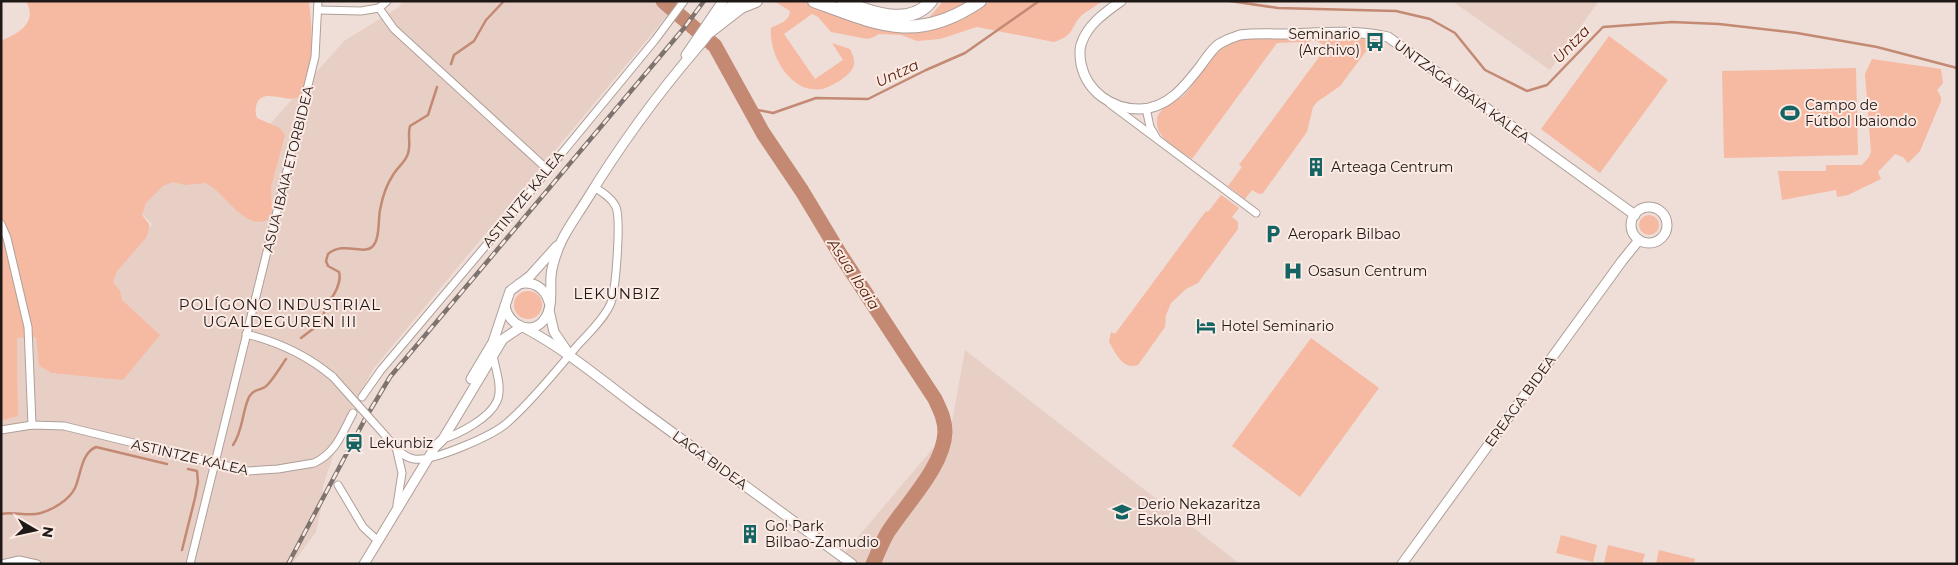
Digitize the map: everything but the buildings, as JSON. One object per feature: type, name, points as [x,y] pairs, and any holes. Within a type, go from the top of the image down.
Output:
[{"type":"highway","points":[[708,30],[741,7],[756,1]]},
{"type":"highway","points":[[814,1],[868,21],[904,28],[924,26],[951,19],[980,1]]},
{"type":"highway","points":[[843,1],[882,14],[903,16],[914,14],[931,1]]},
{"type":"street","name":"ASUA IBAIA ETORBIDEA","points":[[190,564],[315,57],[318,1]]},
{"type":"street","points":[[319,10],[362,11],[379,8],[387,1]]},
{"type":"street","points":[[708,30],[724,1]]},
{"type":"street","points":[[435,448],[440,433],[493,342],[507,296],[539,268],[562,240],[613,157],[696,45],[736,1]]},
{"type":"street","points":[[1121,1],[1096,20],[1082,42],[1080,57],[1086,80],[1102,98],[1256,213]]},
{"type":"street","name":"ASTINTZE KALEA","points":[[362,397],[381,370],[488,243],[683,3]]},
{"type":"street","points":[[379,8],[394,29],[547,169]]},
{"type":"street","name":"UNTZAGA IBAIA KALEA","points":[[1146,108],[1161,103],[1180,92],[1213,50],[1233,38],[1245,35],[1371,33],[1388,38],[1635,215]]},
{"type":"street","points":[[1102,98],[1118,106],[1146,108],[1150,127],[1165,146]]},
{"type":"street","points":[[246,334],[293,350],[321,367],[333,377],[406,457],[416,460],[446,454],[508,423],[570,355],[610,307],[614,295],[617,209],[613,202],[594,187]]},
{"type":"street","points":[[1643,208],[1654,208],[1664,214],[1666,232],[1657,241],[1651,243],[1639,240],[1635,236],[1631,225],[1635,215],[1643,208]]},
{"type":"street","points":[[1,224],[7,238],[28,327],[32,425]]},
{"type":"street","points":[[364,564],[435,448],[443,439],[503,339],[523,327],[538,325],[547,316],[551,274],[562,240]]},
{"type":"street","name":"EREAGA BIDEA","points":[[1402,564],[1639,240]]},
{"type":"street","points":[[518,285],[529,283],[539,286],[546,294],[554,332],[570,355]]},
{"type":"street","points":[[505,306],[509,318],[523,327]]},
{"type":"street","name":"LAGA BIDEA","points":[[523,327],[544,337],[570,355],[852,564]]},
{"type":"street","points":[[443,439],[461,432],[490,412],[497,402],[499,390],[493,354]]},
{"type":"street","name":"ASTINTZE KALEA","points":[[1,430],[32,425],[64,426],[214,464],[254,472],[314,463],[330,454],[353,413]]},
{"type":"street","points":[[394,515],[400,494],[402,473],[396,447]]},
{"type":"street","points":[[338,485],[364,527],[378,541]]},
{"type":"street","points":[[2,564],[19,560],[37,564]]},
{"type":"shaded area","points":[[26,1],[309,1],[312,49],[306,85],[302,94],[289,99],[265,96],[261,98],[256,107],[257,118],[280,128],[285,135],[271,187],[272,211],[270,218],[261,222],[244,217],[213,187],[205,183],[185,185],[173,182],[163,186],[146,203],[142,215],[149,224],[146,238],[117,271],[113,282],[120,291],[122,300],[160,335],[123,380],[52,373],[39,366],[36,337],[17,338],[18,416],[1,421],[1,41],[20,31],[25,26],[30,15]]},
{"type":"shaded area","points":[[402,1],[659,1],[671,11],[374,368],[344,423],[323,486],[322,504],[316,532],[292,564],[1,564],[1,421],[18,416],[17,338],[67,332],[152,224],[134,206],[179,160],[213,188],[344,41],[399,7]]},
{"type":"shaded area","points":[[774,1],[801,1],[915,32],[940,28],[962,19],[991,1],[1103,1],[1082,15],[1066,37],[1054,42],[977,27],[940,39],[917,41],[901,35],[879,34],[867,39],[831,32],[818,17],[812,14],[784,34],[815,79],[843,60],[832,43],[850,49],[854,60],[853,68],[846,76],[831,86],[818,89],[806,88],[798,84],[785,72],[775,55],[771,28],[786,20],[790,11]]},
{"type":"shaded area","points":[[943,1],[972,1],[929,18]]},
{"type":"shaded area","points":[[1452,1],[1598,1],[1598,2],[1550,70]]},
{"type":"shaded area","points":[[1360,36],[1369,42],[1370,46],[1340,86],[1313,107],[1307,132],[1263,193],[1259,194],[1252,190],[1245,199],[1228,186],[1242,167],[1239,165],[1325,49],[1324,45],[1317,41],[1310,41],[1303,47],[1300,42],[1277,43],[1192,159],[1171,145],[1159,130],[1157,119],[1161,110],[1183,96],[1213,56],[1230,44],[1242,39]]},
{"type":"shaded area","points":[[1609,36],[1668,80],[1600,173],[1541,129]]},
{"type":"shaded area","points":[[1872,59],[1941,69],[1943,83],[1937,90],[1941,101],[1920,151],[1908,163],[1903,157],[1895,154],[1878,172],[1881,179],[1848,195],[1837,197],[1836,190],[1782,200],[1778,171],[1826,171],[1826,165],[1862,165],[1869,157],[1871,152],[1865,74]]},
{"type":"shaded area","name":"Campo de Fútbol Ibaiondo","points":[[1856,68],[1858,155],[1724,158],[1722,71]]},
{"type":"shaded area","points":[[1221,195],[1239,208],[1232,217],[1238,222],[1238,229],[1198,283],[1186,289],[1171,303],[1166,315],[1165,327],[1138,365],[1132,366],[1124,363],[1109,342],[1111,332],[1115,334],[1206,211],[1208,212]]},
{"type":"shaded area","points":[[1645,215],[1653,215],[1659,221],[1659,229],[1653,235],[1645,235],[1639,229],[1639,221]]},
{"type":"shaded area","points":[[528,291],[538,295],[542,305],[538,315],[528,319],[518,315],[514,305],[518,295]]},
{"type":"shaded area","points":[[1311,338],[1379,388],[1300,497],[1232,446]]},
{"type":"shaded area","points":[[965,350],[1240,564],[835,564],[951,427]]},
{"type":"shaded area","points":[[1561,535],[1597,545],[1593,562],[1556,553]]},
{"type":"shaded area","points":[[1608,545],[1645,554],[1642,564],[1604,563]]},
{"type":"shaded area","points":[[1659,550],[1695,559],[1694,564],[1656,564]]},
{"type":"waterway","points":[[451,64],[454,55],[474,41],[486,20],[504,1]]},
{"type":"waterway","name":"Asua Ibaia","points":[[663,1],[715,46],[763,133],[935,399],[942,415],[945,432],[938,458],[923,484],[888,532],[873,564]]},
{"type":"waterway","name":"Untza","points":[[748,108],[773,113],[816,98],[868,99],[965,53],[1039,1]]},
{"type":"waterway","name":"Untza","points":[[1230,1],[1278,8],[1396,11],[1430,19],[1455,33],[1485,70],[1527,91],[1547,85],[1603,27],[1672,22],[1719,24],[1797,33],[1877,47],[1957,68]]},
{"type":"waterway","points":[[301,338],[322,322],[326,304],[338,285],[339,272],[328,266],[326,261],[328,254],[334,250],[346,248],[364,250],[375,244],[378,235],[380,210],[385,192],[395,172],[407,156],[410,126],[428,115],[437,87]]},
{"type":"waterway","points":[[233,445],[239,434],[249,397],[254,391],[267,385],[286,359]]},
{"type":"waterway","points":[[1,514],[36,514],[61,504],[75,488],[87,454],[96,447],[167,464]]},
{"type":"waterway","points":[[182,550],[198,482],[197,471],[188,469]]},
{"type":"railway","points":[[288,564],[365,419],[390,377],[684,28],[704,1]]},
{"type":"place","name":"Seminario (Archivo)","points":[[1375,42]]},
{"type":"place","name":"Campo de Fútbol Ibaiondo","points":[[1790,113]]},
{"type":"place","name":"Arteaga Centrum","points":[[1316,167]]},
{"type":"place","name":"Aeropark Bilbao","points":[[1273,234]]},
{"type":"place","name":"Osasun Centrum","points":[[1293,271]]},
{"type":"place","name":"Hotel Seminario","points":[[1206,326]]},
{"type":"place","name":"Lekunbiz","points":[[354,443]]},
{"type":"place","name":"Derio Nekazaritza Eskola BHI","points":[[1122,512]]},
{"type":"place","name":"Go! Park Bilbao-Zamudio","points":[[750,534]]},
{"type":"district","name":"LEKUNBIZ","points":[[617,293]]},
{"type":"district","name":"POLÍGONO INDUSTRIAL UGALDEGUREN III","points":[[280,312]]}]
